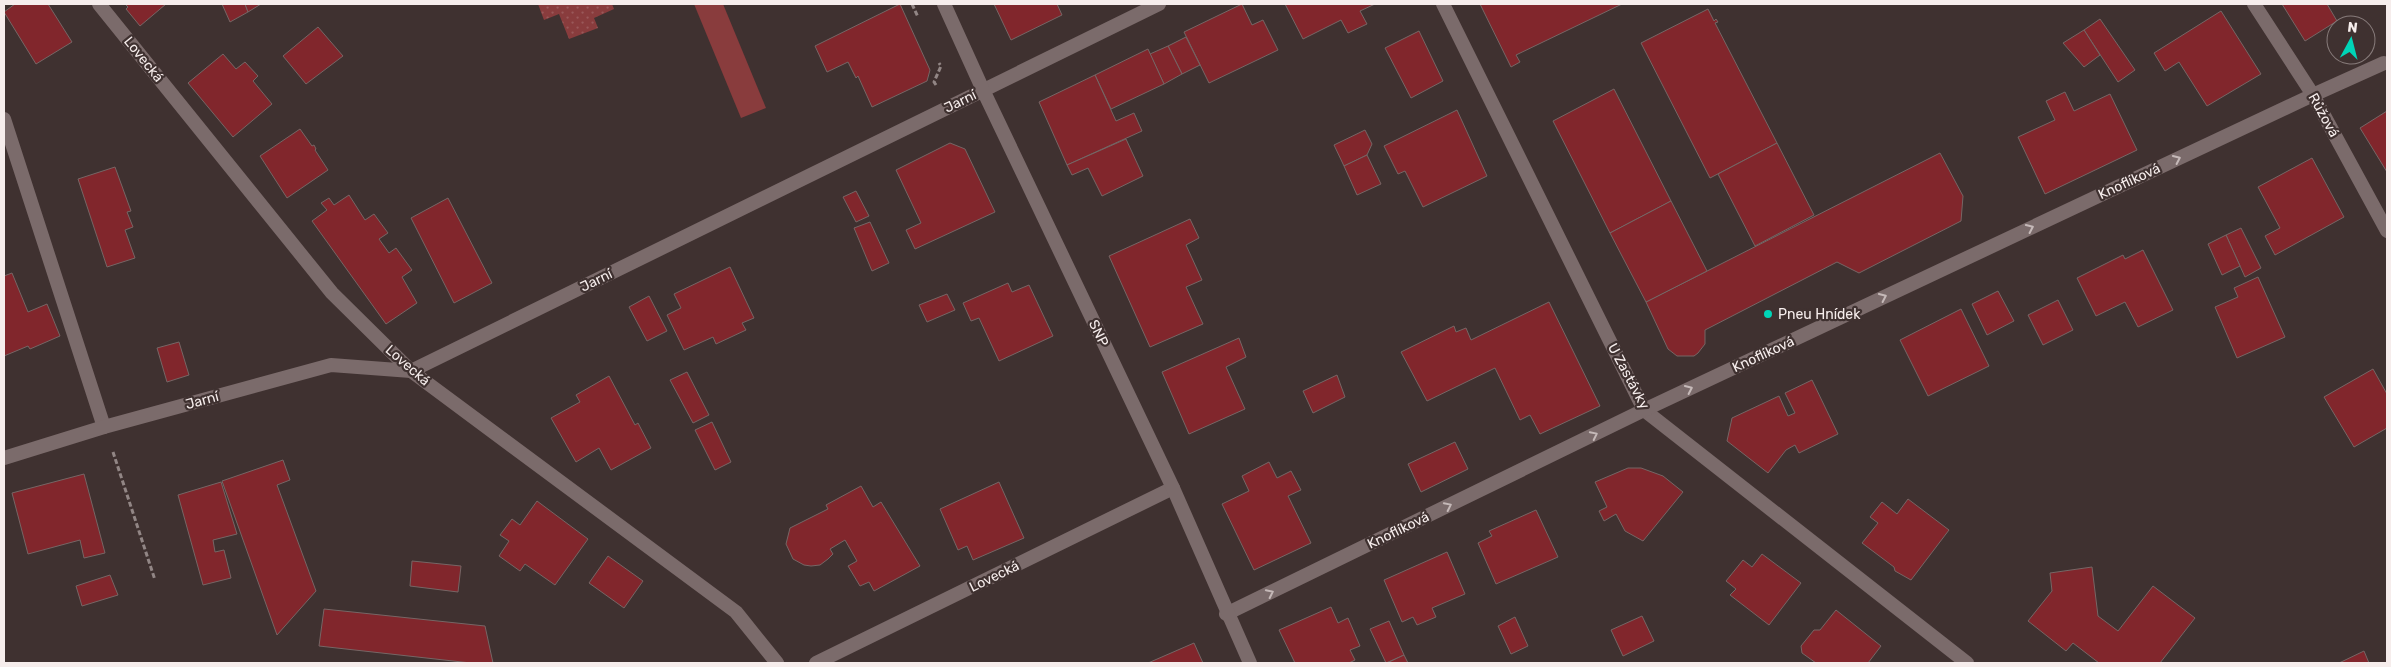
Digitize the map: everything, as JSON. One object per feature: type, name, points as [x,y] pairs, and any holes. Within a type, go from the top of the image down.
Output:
[{"type":"street","name":"Lovecká","points":[[99,4],[332,293],[411,371],[736,612],[777,663]]},
{"type":"street","name":"SNP","points":[[944,4],[983,90],[1173,488],[1226,614],[1250,663]]},
{"type":"street","name":"Jarní","points":[[4,458],[104,427],[331,365],[411,371],[1159,4]]},
{"type":"street","name":"U Zastávky","points":[[1442,4],[1644,410],[1967,663]]},
{"type":"street","name":"Růžová","points":[[2254,4],[2313,95],[2387,231]]},
{"type":"street","name":"Knoflíková","points":[[1226,614],[1644,410],[2384,63]]},
{"type":"street","points":[[4,119],[104,427]]},
{"type":"street","name":"Lovecká","points":[[816,663],[1173,488]]},
{"type":"path","points":[[912,4],[920,22]]},
{"type":"path","points":[[936,57],[941,66],[934,82],[947,108]]},
{"type":"path","points":[[104,427],[155,580]]},
{"type":"shaded area","points":[[538,4],[612,4],[614,9],[594,18],[598,28],[569,39],[559,14],[544,20]]},
{"type":"shaded area","points":[[694,4],[723,4],[766,108],[741,118]]},
{"type":"building","points":[[15,4],[48,4],[72,42],[36,64],[4,12]]},
{"type":"building","points":[[125,4],[166,4],[140,26],[126,9],[128,7]]},
{"type":"building","points":[[222,4],[245,4],[248,12],[230,22]]},
{"type":"building","points":[[245,4],[261,4],[248,12]]},
{"type":"building","points":[[900,4],[930,70],[927,81],[872,107],[858,76],[856,78],[848,62],[827,72],[815,46]]},
{"type":"building","points":[[994,4],[1057,4],[1062,15],[1011,40]]},
{"type":"building","points":[[1242,4],[1252,25],[1263,20],[1278,50],[1209,83],[1184,32]]},
{"type":"building","points":[[1285,4],[1375,4],[1360,11],[1367,24],[1348,33],[1341,20],[1303,39]]},
{"type":"building","points":[[1480,4],[1622,4],[1516,55],[1520,62],[1511,67]]},
{"type":"building","points":[[2282,4],[2327,4],[2333,15],[2326,15],[2326,28],[2305,41]]},
{"type":"building","points":[[1708,9],[1714,21],[1716,19],[1718,22],[1715,23],[1777,143],[1710,178],[1641,43]]},
{"type":"building","points":[[2221,11],[2261,74],[2207,106],[2179,62],[2165,71],[2154,53]]},
{"type":"building","points":[[2100,19],[2135,70],[2118,82],[2084,30]]},
{"type":"building","points":[[318,27],[343,56],[306,84],[283,56]]},
{"type":"building","points":[[2084,30],[2100,55],[2084,67],[2063,43]]},
{"type":"building","points":[[1419,31],[1443,81],[1411,98],[1385,48]]},
{"type":"building","points":[[1186,37],[1200,65],[1182,74],[1168,46]]},
{"type":"building","points":[[1168,46],[1182,74],[1164,84],[1150,54]]},
{"type":"building","points":[[1148,49],[1164,84],[1111,109],[1095,75]]},
{"type":"building","points":[[223,54],[236,69],[245,62],[258,76],[253,81],[272,104],[233,137],[188,83]]},
{"type":"building","points":[[1095,75],[1116,121],[1134,113],[1142,131],[1067,165],[1039,102]]},
{"type":"building","points":[[1614,89],[1671,201],[1610,233],[1553,121]]},
{"type":"building","points":[[2065,92],[2074,111],[2110,94],[2137,150],[2045,194],[2018,137],[2055,120],[2046,101]]},
{"type":"building","points":[[1457,110],[1487,176],[1423,207],[1405,171],[1398,174],[1384,146]]},
{"type":"building","points":[[2387,111],[2387,172],[2360,128]]},
{"type":"building","points":[[300,129],[312,146],[314,145],[315,150],[328,170],[287,198],[260,156]]},
{"type":"building","points":[[1365,130],[1372,144],[1367,155],[1344,166],[1334,145]]},
{"type":"building","points":[[1126,139],[1143,176],[1102,196],[1088,168],[1072,175],[1067,165]]},
{"type":"building","points":[[950,143],[965,149],[995,212],[915,249],[906,230],[921,223],[896,170]]},
{"type":"building","points":[[1777,143],[1814,215],[1755,246],[1718,174]]},
{"type":"building","points":[[1940,153],[1963,196],[1961,221],[1859,273],[1837,262],[1705,330],[1705,344],[1694,356],[1677,356],[1668,349],[1646,302]]},
{"type":"building","points":[[1367,155],[1381,184],[1357,195],[1344,166]]},
{"type":"building","points":[[2312,158],[2344,217],[2275,255],[2265,236],[2280,228],[2258,187]]},
{"type":"building","points":[[115,167],[131,211],[127,212],[133,227],[125,230],[135,258],[107,267],[78,179]]},
{"type":"building","points":[[856,191],[869,216],[856,222],[843,197]]},
{"type":"building","points":[[349,195],[365,220],[374,214],[388,233],[379,239],[389,253],[396,248],[412,270],[402,277],[417,303],[386,324],[312,221],[327,210],[321,203],[329,198],[334,205]]},
{"type":"building","points":[[448,198],[492,283],[454,303],[411,218]]},
{"type":"building","points":[[1671,201],[1707,271],[1646,302],[1610,233]]},
{"type":"building","points":[[1190,219],[1199,238],[1186,245],[1202,280],[1186,287],[1203,324],[1150,347],[1109,256]]},
{"type":"building","points":[[870,222],[889,263],[872,271],[854,228]]},
{"type":"building","points":[[2241,228],[2261,268],[2245,277],[2226,235]]},
{"type":"building","points":[[2226,235],[2240,266],[2222,275],[2208,244]]},
{"type":"building","points":[[2143,250],[2173,310],[2138,327],[2125,302],[2096,316],[2077,278],[2123,255],[2125,259]]},
{"type":"building","points":[[730,267],[754,318],[742,323],[746,330],[716,344],[713,337],[684,350],[667,315],[681,308],[674,294]]},
{"type":"building","points":[[12,273],[28,312],[47,304],[60,336],[30,349],[28,346],[4,356],[4,276]]},
{"type":"building","points":[[2258,277],[2285,337],[2237,358],[2215,307],[2238,297],[2234,288]]},
{"type":"building","points":[[1008,283],[1012,292],[1029,285],[1053,336],[999,361],[979,318],[971,321],[963,303]]},
{"type":"building","points":[[1998,291],[2014,321],[1987,335],[1972,304]]},
{"type":"building","points":[[947,294],[955,310],[927,322],[919,305]]},
{"type":"building","points":[[649,296],[667,331],[647,341],[629,307]]},
{"type":"building","points":[[2058,300],[2073,330],[2043,345],[2028,315]]},
{"type":"building","points":[[1549,302],[1600,406],[1540,434],[1530,415],[1520,420],[1495,368],[1427,401],[1401,352],[1454,326],[1456,332],[1466,328],[1471,340]]},
{"type":"building","points":[[1961,309],[1989,366],[1928,396],[1900,340]]},
{"type":"building","points":[[1239,338],[1246,357],[1226,367],[1245,409],[1189,434],[1162,372]]},
{"type":"building","points":[[179,342],[189,375],[167,382],[157,348]]},
{"type":"building","points":[[2373,369],[2387,394],[2387,428],[2354,447],[2324,397]]},
{"type":"building","points":[[687,372],[709,415],[693,423],[670,380]]},
{"type":"building","points":[[1337,375],[1345,397],[1313,413],[1303,391]]},
{"type":"building","points":[[609,376],[635,425],[638,423],[651,448],[611,470],[599,448],[576,462],[551,418],[580,402],[576,395]]},
{"type":"building","points":[[1812,380],[1838,434],[1799,453],[1795,445],[1786,450],[1768,473],[1727,441],[1732,418],[1779,396],[1788,416],[1795,413],[1785,393]]},
{"type":"building","points":[[712,422],[731,462],[715,470],[695,430]]},
{"type":"building","points":[[1455,442],[1468,469],[1421,492],[1408,464]]},
{"type":"building","points":[[283,460],[290,480],[277,485],[316,591],[277,635],[222,481]]},
{"type":"building","points":[[1269,462],[1277,478],[1291,471],[1301,490],[1288,496],[1311,543],[1254,570],[1222,504],[1249,491],[1242,476]]},
{"type":"building","points":[[1628,468],[1641,468],[1663,476],[1683,492],[1643,541],[1625,531],[1616,514],[1604,521],[1599,511],[1607,507],[1595,482]]},
{"type":"building","points":[[84,474],[105,553],[84,558],[80,540],[28,554],[12,493]]},
{"type":"building","points":[[221,482],[237,534],[213,540],[215,552],[224,550],[231,578],[203,585],[178,495]]},
{"type":"building","points":[[999,482],[1024,538],[973,560],[967,546],[958,550],[940,509]]},
{"type":"building","points":[[861,486],[873,507],[881,502],[920,566],[874,591],[869,582],[860,586],[848,566],[857,561],[845,540],[830,549],[833,554],[828,559],[820,565],[811,566],[804,565],[793,559],[786,544],[790,528],[828,509],[826,505]]},
{"type":"building","points":[[1908,499],[1949,530],[1911,580],[1895,571],[1894,567],[1862,543],[1878,523],[1870,517],[1882,502],[1897,514]]},
{"type":"building","points":[[537,501],[588,539],[555,585],[525,564],[520,571],[499,556],[509,541],[500,535],[512,519],[520,525]]},
{"type":"building","points":[[1536,510],[1558,557],[1496,584],[1478,543],[1492,536],[1489,531]]},
{"type":"building","points":[[1447,552],[1465,594],[1432,608],[1436,617],[1417,625],[1413,617],[1402,622],[1384,580]]},
{"type":"building","points":[[1762,554],[1801,583],[1769,625],[1730,595],[1736,589],[1726,581],[1743,560],[1752,567]]},
{"type":"building","points":[[608,556],[643,581],[624,608],[589,583]]},
{"type":"building","points":[[412,561],[461,566],[458,592],[410,586]]},
{"type":"building","points":[[2092,567],[2098,616],[2118,631],[2153,586],[2195,618],[2160,663],[2099,663],[2073,643],[2066,651],[2028,621],[2052,591],[2050,573]]},
{"type":"building","points":[[110,575],[118,595],[82,606],[76,586]]},
{"type":"building","points":[[1331,607],[1338,623],[1348,618],[1360,646],[1350,650],[1355,660],[1349,663],[1295,663],[1279,630]]},
{"type":"building","points":[[324,609],[485,626],[493,663],[471,663],[319,646]]},
{"type":"building","points":[[1836,610],[1881,646],[1868,663],[1816,663],[1802,653],[1801,646],[1814,630],[1820,630]]},
{"type":"building","points":[[1642,616],[1654,641],[1623,656],[1611,630]]},
{"type":"building","points":[[1515,617],[1528,646],[1511,654],[1498,626]]},
{"type":"building","points":[[1389,621],[1404,655],[1386,663],[1370,629]]},
{"type":"building","points":[[1194,643],[1203,663],[1148,663]]},
{"type":"building","points":[[2364,651],[2369,663],[2339,663]]},
{"type":"building","points":[[1404,655],[1408,663],[1387,663]]},
{"type":"place","name":"Pneu Hnídek","points":[[1768,314]]}]
